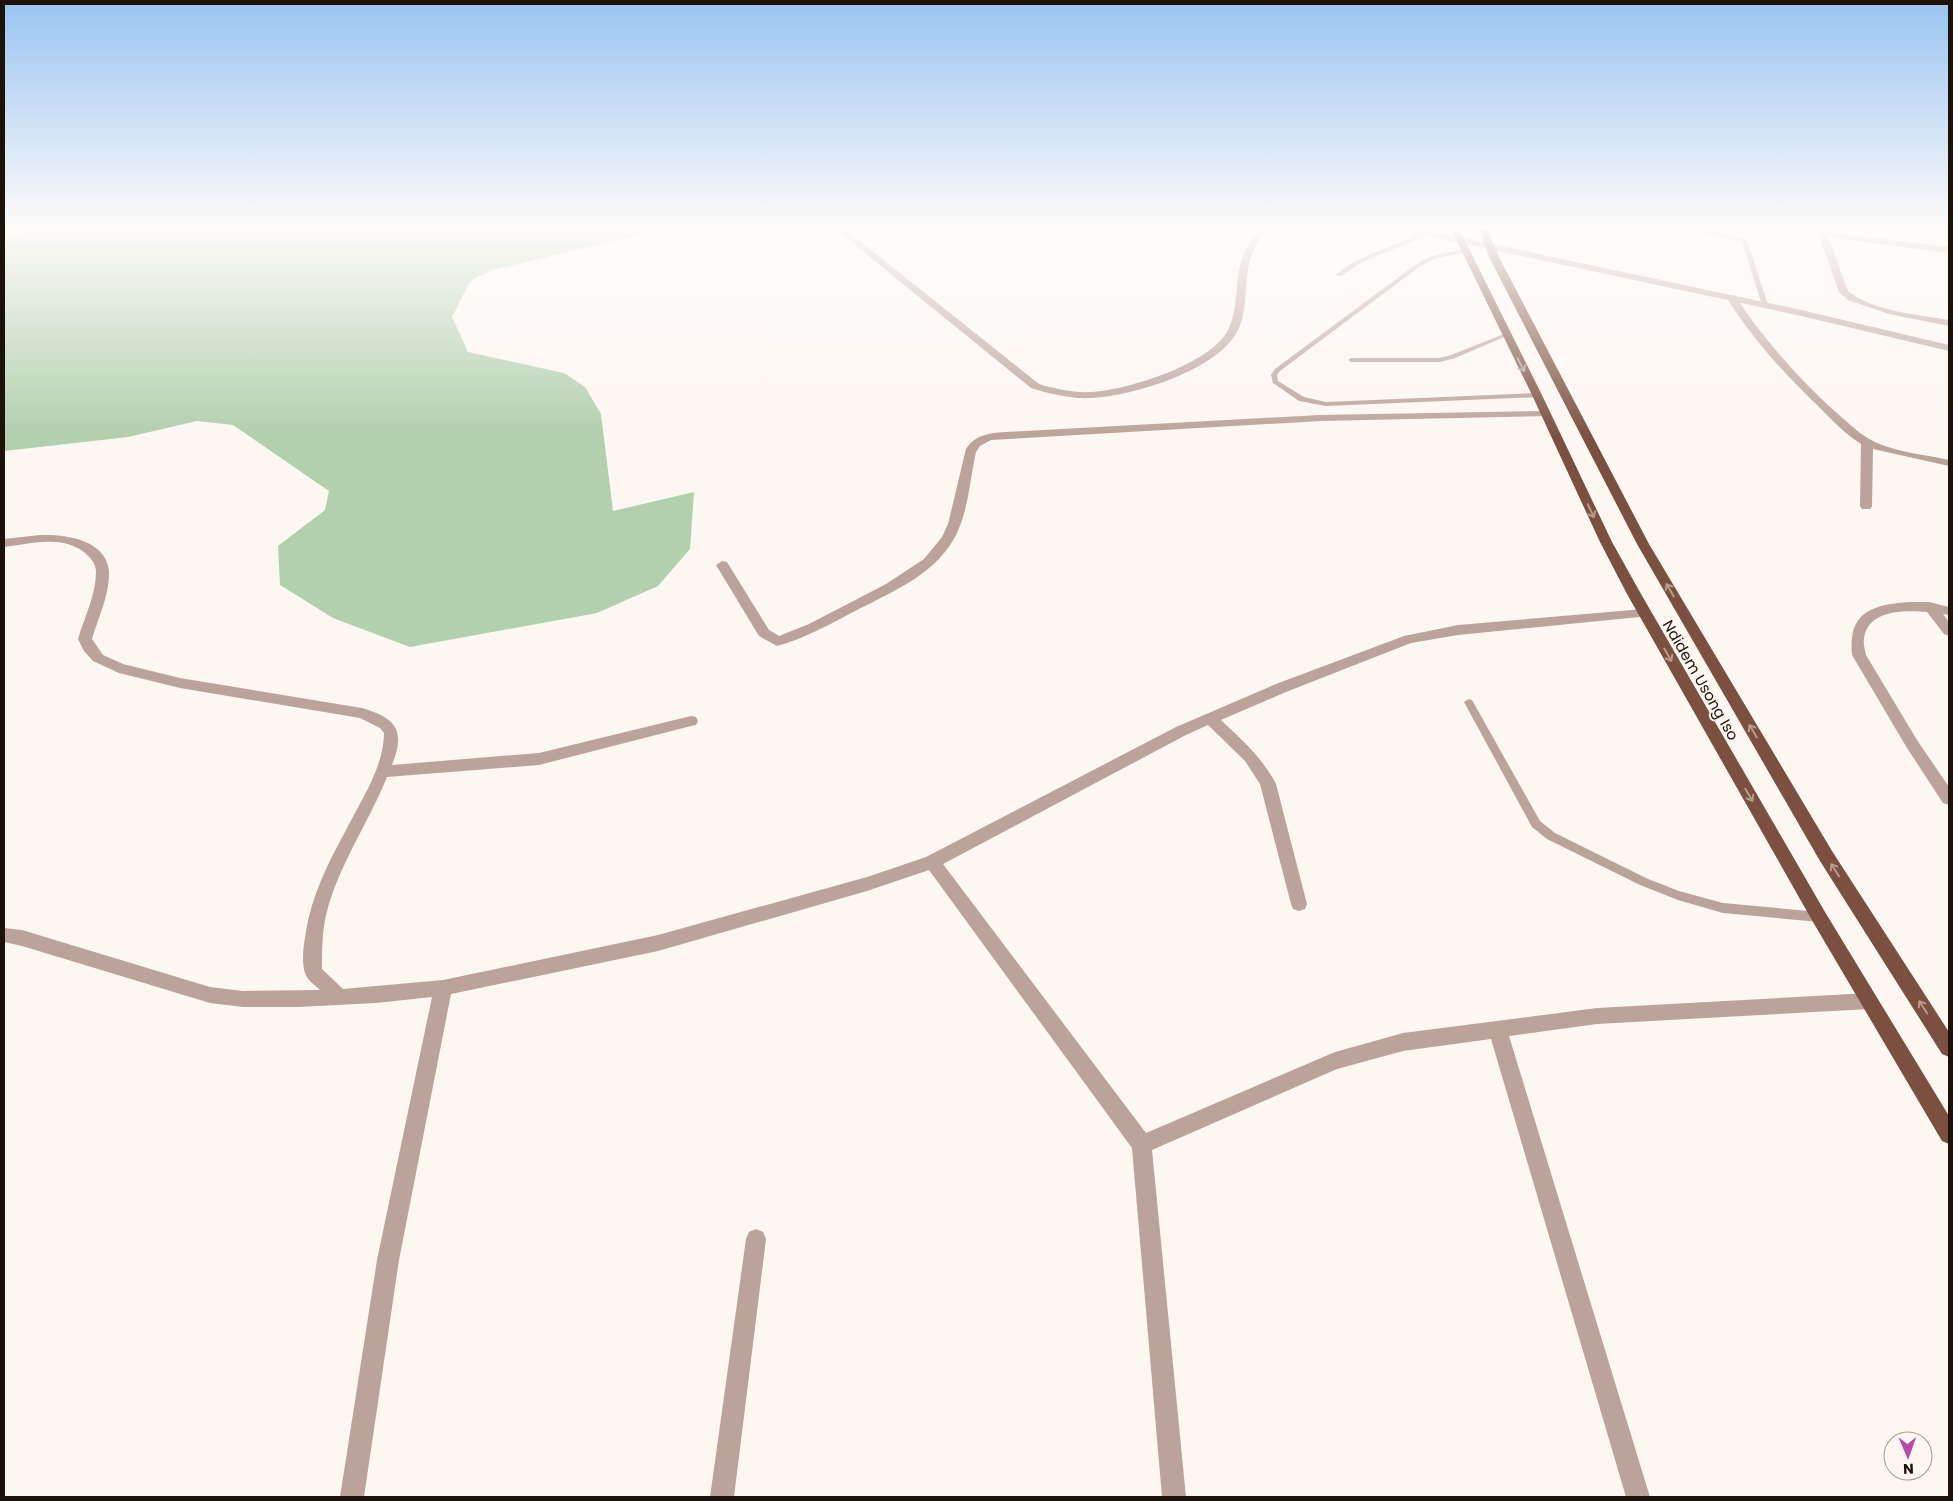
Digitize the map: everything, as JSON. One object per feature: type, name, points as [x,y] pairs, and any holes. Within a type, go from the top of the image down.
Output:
[{"type":"highway","name":"Ndidem Usong Iso","points":[[1487,297],[1606,542],[1644,613],[1819,917],[1949,1134]]},
{"type":"highway","name":"Ndidem Usong Iso","points":[[1515,297],[1643,544],[1826,856],[1949,1048]]},
{"type":"street","points":[[924,297],[1035,386],[1067,394],[1090,395],[1116,393],[1151,382],[1216,352],[1232,331],[1240,297]]},
{"type":"street","points":[[1728,297],[1949,348]]},
{"type":"street","points":[[1849,297],[1852,300],[1874,307],[1949,323]]},
{"type":"street","points":[[1732,298],[1760,340],[1797,380],[1851,431],[1867,442],[1882,448],[1949,463]]},
{"type":"street","points":[[722,565],[764,633],[777,641],[795,637],[880,594],[913,575],[933,557],[949,537],[963,492],[972,448],[980,441],[990,437],[1004,434],[1320,418],[1545,414]]},
{"type":"street","points":[[1866,506],[1867,442]]},
{"type":"street","points":[[4,543],[43,538],[72,540],[89,548],[101,563],[102,578],[85,639],[89,648],[98,658],[119,668],[180,683],[362,713],[384,722],[390,730],[391,744],[382,772],[329,879],[322,896],[315,928],[311,952],[313,972],[340,997]]},
{"type":"street","points":[[1949,611],[1930,606],[1890,608],[1872,615],[1860,626],[1857,640],[1859,655],[1912,744],[1949,798]]},
{"type":"street","points":[[1930,606],[1949,631]]},
{"type":"street","points":[[4,935],[31,940],[210,995],[243,999],[340,997],[443,988],[658,943],[867,884],[932,862],[1181,731],[1281,688],[1410,639],[1458,630],[1644,613]]},
{"type":"street","points":[[1210,718],[1256,763],[1263,773],[1268,784],[1298,904]]},
{"type":"street","points":[[382,772],[540,759],[691,721]]},
{"type":"street","points":[[932,862],[1142,1145],[1174,1497]]},
{"type":"street","points":[[352,1497],[388,1260],[443,988]]},
{"type":"street","points":[[1142,1145],[1335,1061],[1403,1042],[1597,1016],[1869,1001]]},
{"type":"street","points":[[1498,1030],[1638,1497]]},
{"type":"street","points":[[722,1497],[756,1239]]},
{"type":"lane","points":[[1375,297],[1277,370],[1274,375],[1275,382],[1302,399],[1326,404],[1536,395]]},
{"type":"lane","points":[[1762,297],[1765,305]]},
{"type":"lane","points":[[1351,360],[1440,360],[1453,357],[1506,335]]},
{"type":"lane","points":[[1469,702],[1536,824],[1551,836],[1644,882],[1678,895],[1722,908],[1819,917]]},
{"type":"green space","points":[[4,297],[462,297],[452,317],[468,352],[564,373],[585,387],[601,414],[613,511],[694,492],[690,549],[658,586],[597,613],[410,647],[333,618],[280,585],[278,546],[325,510],[329,491],[233,425],[197,421],[128,437],[4,451]]}]
